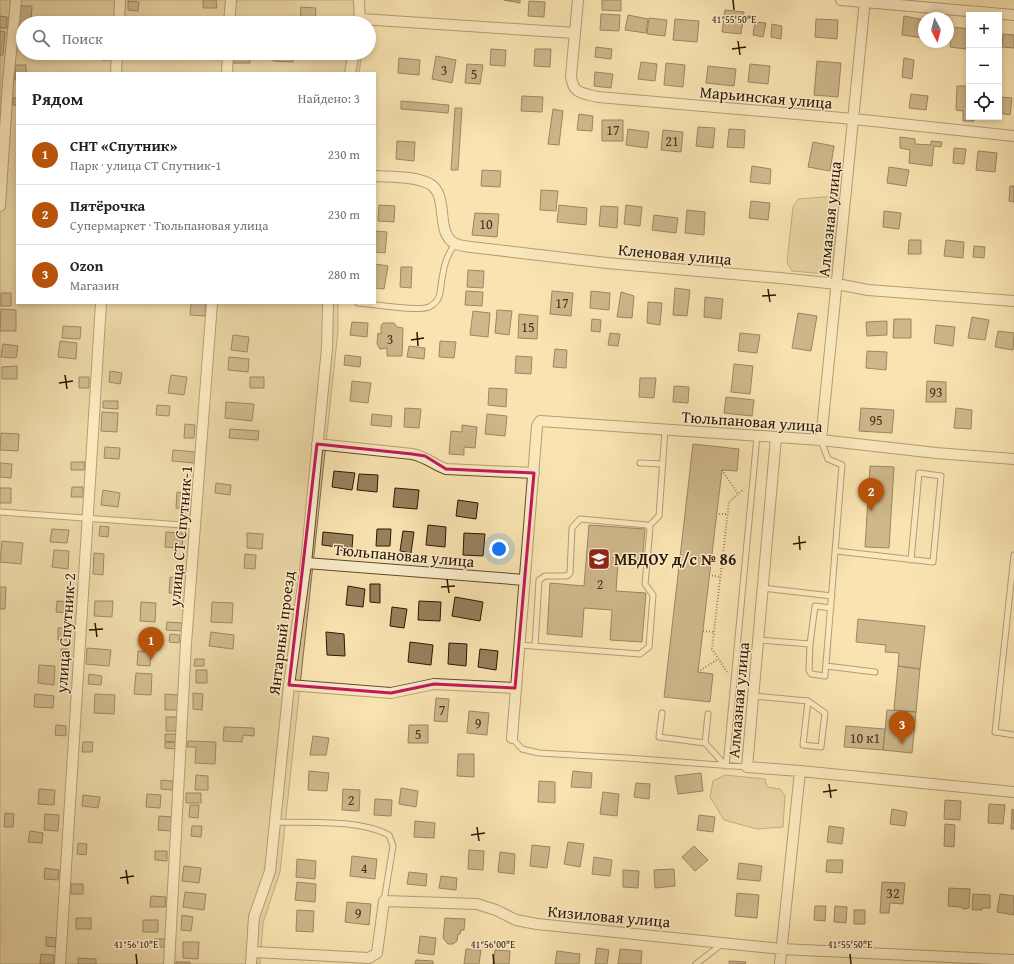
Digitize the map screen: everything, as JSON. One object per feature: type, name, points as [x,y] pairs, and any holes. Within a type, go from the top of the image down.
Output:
[{"type":"street","points":[[0,206],[8,82],[16,0]]},
{"type":"street","points":[[119,16],[120,0]]},
{"type":"street","points":[[229,16],[230,0]]},
{"type":"street","points":[[359,0],[360,16]]},
{"type":"street","name":"Марьинская улица","points":[[578,0],[571,76],[572,86],[578,93],[598,97],[854,119],[1014,136]]},
{"type":"street","points":[[841,0],[1014,15]]},
{"type":"street","name":"Алмазная улица","points":[[821,440],[865,1]]},
{"type":"street","points":[[376,22],[575,33]]},
{"type":"street","points":[[116,72],[117,60]]},
{"type":"street","points":[[227,72],[228,60]]},
{"type":"street","points":[[350,72],[353,60]]},
{"type":"street","points":[[376,176],[411,179],[429,184],[435,188],[439,196],[448,236],[455,244]]},
{"type":"street","name":"Кленовая улица","points":[[455,244],[607,263],[837,284],[868,290],[1014,301]]},
{"type":"street","name":"улица Спутник-2","points":[[60,964],[101,304]]},
{"type":"street","name":"улица СТ Спутник-1","points":[[169,964],[186,643],[212,304]]},
{"type":"street","name":"Янтарный проезд","points":[[251,964],[254,917],[270,871],[289,685],[306,562],[327,348],[328,304]]},
{"type":"street","name":"Тюльпановая улица","points":[[512,738],[537,426],[540,421],[821,440],[936,453],[1014,459]]},
{"type":"street","name":"Алмазная улица","points":[[776,437],[747,767],[1014,792]]},
{"type":"street","points":[[317,444],[425,456],[435,465],[446,470],[534,474]]},
{"type":"street","name":"Тюльпановая улица","points":[[306,562],[525,580]]},
{"type":"street","points":[[289,685],[391,693],[434,684],[515,688]]},
{"type":"street","points":[[780,964],[800,771]]},
{"type":"street","points":[[252,952],[369,958],[376,953],[384,900]]},
{"type":"street","name":"Кизиловая улица","points":[[384,900],[477,904],[496,910],[516,920],[537,924],[782,949],[1014,960]]},
{"type":"lane","points":[[368,304],[418,309],[429,307],[436,302],[439,294],[442,271],[448,254],[455,244]]},
{"type":"lane","points":[[649,526],[659,516],[665,430]]},
{"type":"lane","points":[[726,766],[757,436]]},
{"type":"lane","points":[[821,440],[828,459],[842,465],[836,551],[826,666],[825,676],[811,674],[808,670],[815,606],[831,608]]},
{"type":"lane","points":[[640,463],[662,464]]},
{"type":"lane","points":[[836,551],[911,560],[933,562],[941,476],[919,473],[911,560]]},
{"type":"lane","points":[[0,512],[196,526]]},
{"type":"lane","points":[[535,646],[538,580],[545,576],[567,576],[570,573],[572,528],[575,522],[580,519],[649,526]]},
{"type":"lane","points":[[519,645],[640,654],[649,647],[652,595],[645,584],[649,526]]},
{"type":"lane","points":[[1014,554],[995,732],[1014,735]]},
{"type":"lane","points":[[762,588],[832,596]]},
{"type":"lane","points":[[758,640],[810,644]]},
{"type":"lane","points":[[826,666],[875,672]]},
{"type":"lane","points":[[753,696],[808,701],[825,713],[821,747],[803,745],[808,701]]},
{"type":"lane","points":[[662,713],[659,737],[705,743],[726,766]]},
{"type":"lane","points":[[705,743],[708,714]]},
{"type":"lane","points":[[512,738],[522,749],[539,753],[747,767]]},
{"type":"lane","points":[[275,822],[347,825],[382,831],[389,835],[393,846],[384,900]]},
{"type":"lane","points":[[696,964],[724,942]]},
{"type":"path","points":[[722,470],[738,494]]},
{"type":"path","points":[[734,683],[712,649],[729,502],[753,479]]},
{"type":"path","points":[[716,514],[728,514]]},
{"type":"path","points":[[709,575],[720,577]]},
{"type":"path","points":[[703,631],[714,632]]},
{"type":"path","points":[[698,672],[718,659]]},
{"type":"highlighted area","points":[[317,444],[425,456],[446,469],[534,473],[515,688],[434,684],[391,693],[289,685]]},
{"type":"shaded area","points":[[0,0],[362,0],[364,16],[16,16],[16,60],[361,60],[359,72],[16,72],[16,304],[338,304],[338,331],[280,872],[263,923],[260,964],[0,964]]},
{"type":"shaded area","points":[[837,196],[840,200],[831,272],[826,274],[792,271],[787,263],[793,207],[798,199]]},
{"type":"shaded area","points":[[725,775],[765,779],[767,787],[780,789],[785,796],[783,827],[757,829],[724,820],[710,797],[713,781]]},
{"type":"building","points":[[203,0],[216,0],[217,8],[203,8]]},
{"type":"building","points":[[504,0],[520,0],[520,3]]},
{"type":"building","points":[[602,0],[621,0],[621,11],[602,10]]},
{"type":"building","points":[[128,1],[139,2],[138,11],[128,10]]},
{"type":"building","points":[[529,1],[545,2],[544,17],[528,16]]},
{"type":"building","points":[[20,6],[32,6],[31,16],[19,16]]},
{"type":"building","points":[[301,7],[316,8],[315,16],[300,16]]},
{"type":"building","points":[[725,10],[744,12],[741,34],[722,32]]},
{"type":"building","points":[[601,14],[620,15],[619,31],[600,30]]},
{"type":"building","points":[[628,15],[648,19],[646,33],[625,30]]},
{"type":"building","points":[[0,16],[7,17],[7,28],[0,28]]},
{"type":"building","points":[[904,16],[918,19],[918,37],[902,35]]},
{"type":"building","points":[[649,18],[667,20],[665,36],[647,34]]},
{"type":"building","points":[[675,19],[699,21],[697,42],[673,40]]},
{"type":"building","points":[[816,19],[838,20],[837,39],[815,37]]},
{"type":"building","points":[[755,22],[766,23],[763,37],[753,35]]},
{"type":"building","points":[[772,24],[782,26],[781,39],[771,37]]},
{"type":"building","points":[[954,27],[966,29],[966,49],[954,48]]},
{"type":"building","points":[[0,31],[5,32],[3,55],[0,55]]},
{"type":"building","points":[[1003,34],[1014,35],[1014,48],[1002,47]]},
{"type":"building","points":[[596,47],[612,49],[611,59],[595,57]]},
{"type":"building","points":[[491,49],[506,50],[505,66],[490,65]]},
{"type":"building","points":[[535,49],[551,49],[550,67],[534,66]]},
{"type":"building","points":[[436,56],[456,60],[452,83],[432,79]]},
{"type":"building","points":[[399,58],[420,60],[419,75],[398,73]]},
{"type":"building","points":[[904,58],[914,60],[912,79],[902,77]]},
{"type":"building","points":[[233,60],[250,60],[250,63],[233,63]]},
{"type":"building","points":[[273,60],[293,60],[293,62]]},
{"type":"building","points":[[817,61],[841,63],[838,97],[814,95]]},
{"type":"building","points":[[641,62],[657,64],[655,81],[638,79]]},
{"type":"building","points":[[666,63],[685,65],[683,87],[664,85]]},
{"type":"building","points":[[467,64],[483,65],[480,84],[465,83]]},
{"type":"building","points":[[750,64],[770,66],[768,84],[748,82]]},
{"type":"building","points":[[15,65],[26,65],[26,72],[16,72],[15,80]]},
{"type":"building","points":[[708,66],[736,69],[734,86],[706,83]]},
{"type":"building","points":[[595,72],[613,74],[611,88],[594,86]]},
{"type":"building","points":[[957,86],[966,86],[966,120],[974,121],[963,121],[963,111],[956,110]]},
{"type":"building","points":[[911,94],[928,96],[926,110],[909,108]]},
{"type":"building","points":[[522,96],[543,97],[542,112],[521,111]]},
{"type":"building","points":[[1002,97],[1012,98],[1010,115],[1002,114]]},
{"type":"building","points":[[13,98],[16,98],[16,105],[13,105]]},
{"type":"building","points":[[401,101],[449,105],[448,113],[401,109]]},
{"type":"building","points":[[455,108],[462,108],[458,170],[451,170]]},
{"type":"building","points":[[553,109],[563,111],[559,145],[548,144]]},
{"type":"building","points":[[579,114],[593,116],[592,131],[577,130]]},
{"type":"building","points":[[602,120],[623,120],[623,141],[602,141]]},
{"type":"building","points":[[698,127],[715,128],[713,148],[696,146]]},
{"type":"building","points":[[628,129],[649,132],[647,148],[626,145]]},
{"type":"building","points":[[729,129],[745,130],[744,148],[727,147]]},
{"type":"building","points":[[663,130],[683,132],[681,152],[661,150]]},
{"type":"building","points":[[900,137],[915,139],[915,144],[931,145],[931,141],[942,142],[941,147],[934,146],[932,166],[909,163],[910,150],[900,148]]},
{"type":"building","points":[[397,141],[415,142],[414,161],[396,159]]},
{"type":"building","points":[[813,142],[834,146],[830,171],[808,167]]},
{"type":"building","points":[[954,148],[966,149],[964,164],[953,163]]},
{"type":"building","points":[[978,151],[997,153],[995,172],[976,170]]},
{"type":"building","points":[[752,166],[771,169],[770,184],[750,182]]},
{"type":"building","points":[[889,167],[909,170],[906,186],[887,183]]},
{"type":"building","points":[[482,170],[501,171],[500,187],[481,186]]},
{"type":"building","points":[[1010,186],[1014,186],[1014,202],[1009,201]]},
{"type":"building","points":[[541,190],[558,191],[556,211],[540,210]]},
{"type":"building","points":[[751,201],[770,203],[768,220],[749,218]]},
{"type":"building","points":[[379,205],[395,206],[394,222],[378,221]]},
{"type":"building","points":[[559,205],[587,208],[586,225],[557,222]]},
{"type":"building","points":[[626,205],[642,207],[640,226],[624,224]]},
{"type":"building","points":[[601,206],[618,207],[617,228],[599,226]]},
{"type":"building","points":[[687,210],[705,212],[704,235],[685,233]]},
{"type":"building","points":[[884,211],[901,213],[899,229],[883,227]]},
{"type":"building","points":[[475,213],[499,214],[497,237],[472,235]]},
{"type":"building","points":[[654,215],[678,218],[676,233],[652,230]]},
{"type":"building","points":[[376,231],[387,232],[385,253],[376,252]]},
{"type":"building","points":[[909,240],[921,240],[921,254],[908,254]]},
{"type":"building","points":[[946,240],[964,242],[963,258],[944,256]]},
{"type":"building","points":[[974,246],[985,247],[984,258],[973,257]]},
{"type":"building","points":[[376,264],[388,266],[384,289],[376,288]]},
{"type":"building","points":[[401,267],[412,267],[411,288],[400,287]]},
{"type":"building","points":[[468,270],[484,271],[483,288],[467,287]]},
{"type":"building","points":[[675,288],[690,290],[687,316],[673,315]]},
{"type":"building","points":[[466,291],[483,292],[482,306],[465,305]]},
{"type":"building","points":[[552,291],[573,293],[571,316],[550,314]]},
{"type":"building","points":[[591,291],[610,293],[609,310],[590,308]]},
{"type":"building","points":[[621,292],[634,296],[632,318],[617,317]]},
{"type":"building","points":[[1,293],[11,293],[11,306],[1,306]]},
{"type":"building","points":[[705,297],[723,299],[721,319],[704,317]]},
{"type":"building","points":[[648,302],[662,303],[660,325],[647,323]]},
{"type":"building","points":[[191,304],[206,304],[205,316],[190,315]]},
{"type":"building","points":[[1,309],[16,310],[16,331],[0,331]]},
{"type":"building","points":[[497,310],[512,311],[509,335],[495,333]]},
{"type":"building","points":[[473,311],[490,313],[488,337],[470,335]]},
{"type":"building","points":[[798,313],[817,316],[811,351],[792,348]]},
{"type":"building","points":[[519,314],[538,316],[537,339],[518,338]]},
{"type":"building","points":[[972,317],[989,320],[985,340],[968,338]]},
{"type":"building","points":[[592,319],[601,320],[600,332],[591,331]]},
{"type":"building","points":[[894,319],[911,319],[911,338],[893,338]]},
{"type":"building","points":[[887,321],[887,335],[867,336],[866,322]]},
{"type":"building","points":[[352,322],[368,323],[367,337],[350,335]]},
{"type":"building","points":[[383,323],[394,323],[397,327],[403,328],[402,356],[387,356],[387,348],[380,349],[377,344],[378,333],[381,334],[381,326]]},
{"type":"building","points":[[936,325],[955,327],[953,346],[934,343]]},
{"type":"building","points":[[63,326],[81,327],[80,339],[62,338]]},
{"type":"building","points":[[998,331],[1014,333],[1013,350],[995,347]]},
{"type":"building","points":[[610,333],[620,334],[618,346],[608,345]]},
{"type":"building","points":[[740,333],[760,335],[757,353],[738,351]]},
{"type":"building","points":[[233,335],[249,337],[247,352],[231,350]]},
{"type":"building","points":[[60,341],[77,343],[76,359],[58,357]]},
{"type":"building","points":[[440,341],[456,342],[454,358],[439,357]]},
{"type":"building","points":[[3,344],[18,346],[16,358],[1,357]]},
{"type":"building","points":[[409,346],[425,348],[424,359],[407,357]]},
{"type":"building","points":[[555,349],[567,350],[566,368],[553,367]]},
{"type":"building","points":[[867,351],[887,352],[886,370],[866,368]]},
{"type":"building","points":[[345,355],[361,357],[360,367],[344,365]]},
{"type":"building","points":[[516,356],[532,357],[531,374],[515,373]]},
{"type":"building","points":[[229,357],[249,359],[248,372],[228,370]]},
{"type":"building","points":[[734,364],[753,366],[750,394],[731,392]]},
{"type":"building","points":[[17,366],[17,379],[2,379],[2,367]]},
{"type":"building","points":[[110,371],[122,373],[120,384],[109,382]]},
{"type":"building","points":[[171,375],[187,377],[184,395],[168,393]]},
{"type":"building","points":[[79,377],[89,377],[89,388],[79,388]]},
{"type":"building","points":[[250,377],[264,377],[264,388],[250,388]]},
{"type":"building","points":[[640,378],[656,378],[654,398],[639,397]]},
{"type":"building","points":[[352,381],[371,383],[368,403],[350,401]]},
{"type":"building","points":[[927,381],[946,382],[946,402],[926,402]]},
{"type":"building","points":[[674,386],[689,387],[688,403],[673,402]]},
{"type":"building","points":[[489,388],[507,389],[506,407],[488,405]]},
{"type":"building","points":[[726,397],[754,400],[752,416],[724,413]]},
{"type":"building","points":[[103,401],[118,401],[118,409],[103,408]]},
{"type":"building","points":[[226,402],[254,404],[252,421],[225,418]]},
{"type":"building","points":[[157,405],[170,406],[169,416],[156,415]]},
{"type":"building","points":[[405,408],[421,409],[419,428],[404,427]]},
{"type":"building","points":[[861,408],[894,410],[892,433],[859,431]]},
{"type":"building","points":[[956,408],[972,410],[971,429],[954,428]]},
{"type":"building","points":[[102,412],[118,413],[117,432],[101,431]]},
{"type":"building","points":[[372,414],[392,416],[391,427],[371,425]]},
{"type":"building","points":[[487,414],[507,416],[505,436],[485,434]]},
{"type":"building","points":[[185,424],[195,425],[194,438],[184,438]]},
{"type":"building","points":[[462,425],[477,427],[475,448],[464,447],[464,455],[449,454],[451,431],[462,432]]},
{"type":"building","points":[[230,429],[259,431],[258,440],[229,438]]},
{"type":"building","points":[[1,433],[19,434],[18,451],[0,450]]},
{"type":"building","points":[[693,444],[739,449],[737,471],[722,470],[698,672],[713,674],[710,702],[664,697]]},
{"type":"building","points":[[105,447],[120,448],[119,459],[104,458]]},
{"type":"building","points":[[173,450],[196,452],[195,463],[172,461]]},
{"type":"building","points":[[71,462],[85,462],[84,470],[71,470]]},
{"type":"building","points":[[0,463],[12,464],[11,478],[0,477]]},
{"type":"building","points":[[870,466],[894,467],[889,548],[865,547]]},
{"type":"building","points":[[334,471],[355,473],[352,490],[332,487]]},
{"type":"building","points":[[359,474],[378,475],[377,492],[357,490]]},
{"type":"building","points":[[216,483],[231,485],[230,495],[215,493]]},
{"type":"building","points":[[72,487],[83,487],[83,497],[71,497]]},
{"type":"building","points":[[0,488],[11,488],[11,503],[0,503]]},
{"type":"building","points":[[395,488],[419,490],[417,509],[393,507]]},
{"type":"building","points":[[103,490],[120,493],[118,507],[101,505]]},
{"type":"building","points":[[177,492],[191,494],[189,509],[176,508]]},
{"type":"building","points":[[458,500],[478,503],[476,519],[456,516]]},
{"type":"building","points":[[428,525],[446,527],[445,547],[426,545]]},
{"type":"building","points":[[589,525],[645,529],[642,565],[618,563],[616,591],[646,593],[642,642],[610,640],[612,610],[584,608],[582,637],[547,634],[550,583],[584,586]]},
{"type":"building","points":[[100,526],[109,527],[108,537],[99,536]]},
{"type":"building","points":[[52,529],[69,530],[67,543],[50,542]]},
{"type":"building","points":[[377,529],[391,529],[390,546],[376,546]]},
{"type":"building","points":[[403,531],[414,532],[411,553],[400,551]]},
{"type":"building","points":[[166,532],[183,533],[182,548],[165,547]]},
{"type":"building","points":[[323,532],[353,535],[352,548],[350,548],[350,551],[337,550],[338,547],[322,545]]},
{"type":"building","points":[[247,533],[263,534],[262,549],[247,548]]},
{"type":"building","points":[[464,533],[485,534],[483,556],[463,555]]},
{"type":"building","points":[[2,541],[23,543],[21,564],[0,562]]},
{"type":"building","points":[[54,550],[69,551],[68,569],[52,567]]},
{"type":"building","points":[[94,553],[104,554],[103,575],[93,574]]},
{"type":"building","points":[[245,554],[256,555],[255,569],[244,568]]},
{"type":"building","points":[[170,577],[183,578],[182,594],[169,593]]},
{"type":"building","points":[[370,584],[380,584],[380,603],[370,602]]},
{"type":"building","points":[[348,586],[365,589],[363,607],[346,605]]},
{"type":"building","points":[[0,587],[6,587],[5,609],[0,609]]},
{"type":"building","points":[[455,597],[483,602],[480,621],[452,616]]},
{"type":"building","points":[[57,601],[70,602],[69,613],[56,612]]},
{"type":"building","points":[[95,601],[113,601],[112,617],[94,616]]},
{"type":"building","points":[[419,601],[441,602],[440,621],[418,620]]},
{"type":"building","points":[[141,602],[156,603],[155,622],[140,621]]},
{"type":"building","points":[[212,602],[233,603],[232,623],[211,622]]},
{"type":"building","points":[[392,607],[407,609],[404,628],[390,626]]},
{"type":"building","points":[[858,619],[925,626],[920,669],[898,666],[899,653],[885,652],[886,645],[856,642]]},
{"type":"building","points":[[167,622],[182,623],[182,631],[166,630]]},
{"type":"building","points":[[58,628],[68,628],[68,640],[58,640]]},
{"type":"building","points":[[211,632],[234,635],[233,649],[209,646]]},
{"type":"building","points":[[326,632],[344,634],[345,656],[327,655]]},
{"type":"building","points":[[170,634],[180,635],[179,643],[169,642]]},
{"type":"building","points":[[410,642],[433,645],[431,665],[408,662]]},
{"type":"building","points":[[449,643],[467,644],[466,666],[448,664]]},
{"type":"building","points":[[87,648],[111,650],[109,666],[86,664]]},
{"type":"building","points":[[61,649],[69,649],[69,662],[61,662]]},
{"type":"building","points":[[480,649],[498,651],[496,670],[478,667]]},
{"type":"building","points":[[138,651],[151,652],[150,666],[137,665]]},
{"type":"building","points":[[195,659],[204,659],[204,666],[194,666]]},
{"type":"building","points":[[39,665],[55,666],[54,685],[38,683]]},
{"type":"building","points":[[898,666],[920,669],[916,712],[894,710]]},
{"type":"building","points":[[196,670],[207,670],[207,683],[196,683]]},
{"type":"building","points":[[136,673],[152,674],[151,695],[134,694]]},
{"type":"building","points":[[89,674],[102,676],[101,685],[88,684]]},
{"type":"building","points":[[193,693],[203,694],[202,710],[193,709]]},
{"type":"building","points":[[35,694],[54,696],[53,708],[34,707]]},
{"type":"building","points":[[95,694],[115,695],[114,714],[94,713]]},
{"type":"building","points":[[165,694],[178,695],[178,710],[165,710]]},
{"type":"building","points":[[436,698],[449,699],[447,722],[434,721]]},
{"type":"building","points":[[887,710],[916,712],[912,753],[883,750]]},
{"type":"building","points":[[469,711],[489,713],[487,735],[467,733]]},
{"type":"building","points":[[166,717],[178,717],[177,731],[166,731]]},
{"type":"building","points":[[56,725],[66,726],[66,736],[55,735]]},
{"type":"building","points":[[409,725],[428,725],[428,743],[408,743]]},
{"type":"building","points":[[846,726],[885,729],[883,750],[844,747]]},
{"type":"building","points":[[224,727],[254,728],[254,736],[243,735],[242,742],[223,741]]},
{"type":"building","points":[[165,734],[176,734],[176,742],[165,741]]},
{"type":"building","points":[[313,736],[329,738],[326,755],[310,755]]},
{"type":"building","points":[[188,741],[216,742],[215,764],[195,763],[196,747],[187,747]]},
{"type":"building","points":[[83,742],[93,742],[92,752],[82,752]]},
{"type":"building","points":[[165,742],[175,743],[175,749],[165,748]]},
{"type":"building","points":[[458,754],[474,754],[474,777],[457,776]]},
{"type":"building","points":[[309,771],[329,773],[327,791],[308,790]]},
{"type":"building","points":[[573,771],[592,773],[591,788],[571,787]]},
{"type":"building","points":[[701,773],[703,791],[678,794],[675,776]]},
{"type":"building","points":[[196,775],[208,776],[208,790],[195,790]]},
{"type":"building","points":[[161,780],[173,781],[173,790],[161,789]]},
{"type":"building","points":[[539,781],[555,782],[555,803],[538,802]]},
{"type":"building","points":[[636,783],[650,784],[649,799],[634,797]]},
{"type":"building","points":[[401,788],[418,791],[416,807],[399,804]]},
{"type":"building","points":[[39,789],[55,790],[54,805],[38,804]]},
{"type":"building","points":[[343,789],[360,790],[359,811],[342,810]]},
{"type":"building","points":[[603,792],[619,794],[617,816],[600,814]]},
{"type":"building","points":[[186,793],[201,793],[201,803],[186,803]]},
{"type":"building","points":[[147,794],[161,795],[160,808],[146,807]]},
{"type":"building","points":[[83,795],[100,797],[98,808],[82,806]]},
{"type":"building","points":[[375,799],[392,800],[391,816],[374,815]]},
{"type":"building","points":[[945,800],[961,801],[960,820],[944,819]]},
{"type":"building","points":[[989,804],[1005,805],[1003,824],[988,823]]},
{"type":"building","points":[[190,805],[199,805],[198,818],[189,817]]},
{"type":"building","points":[[892,809],[907,812],[905,826],[890,824]]},
{"type":"building","points":[[1012,809],[1014,810],[1014,829],[1011,829]]},
{"type":"building","points":[[5,813],[14,814],[13,827],[4,827]]},
{"type":"building","points":[[45,814],[59,815],[58,831],[44,830]]},
{"type":"building","points":[[699,815],[715,817],[713,832],[697,830]]},
{"type":"building","points":[[159,816],[173,817],[172,831],[158,830]]},
{"type":"building","points":[[415,821],[435,823],[434,838],[414,837]]},
{"type":"building","points":[[945,824],[955,825],[954,847],[944,846]]},
{"type":"building","points":[[192,826],[202,826],[201,837],[191,836]]},
{"type":"building","points":[[829,826],[844,828],[842,844],[827,842]]},
{"type":"building","points":[[30,831],[43,833],[42,843],[28,842]]},
{"type":"building","points":[[568,842],[584,844],[580,867],[564,864]]},
{"type":"building","points":[[78,843],[87,844],[86,855],[77,854]]},
{"type":"building","points":[[532,845],[550,847],[547,868],[530,866]]},
{"type":"building","points":[[694,846],[708,860],[695,871],[682,857]]},
{"type":"building","points":[[469,850],[484,851],[483,870],[468,869]]},
{"type":"building","points":[[155,851],[167,851],[167,861],[155,860]]},
{"type":"building","points":[[500,852],[515,854],[514,874],[498,872]]},
{"type":"building","points":[[352,856],[377,859],[375,879],[350,876]]},
{"type":"building","points":[[594,857],[612,860],[610,876],[592,874]]},
{"type":"building","points":[[297,859],[316,861],[315,879],[296,877]]},
{"type":"building","points":[[827,860],[843,860],[842,873],[826,872]]},
{"type":"building","points":[[739,863],[762,866],[760,881],[737,879]]},
{"type":"building","points":[[184,866],[201,868],[199,883],[182,881]]},
{"type":"building","points":[[45,868],[59,870],[58,880],[44,879]]},
{"type":"building","points":[[674,869],[675,886],[655,888],[654,870]]},
{"type":"building","points":[[623,870],[639,871],[638,888],[623,887]]},
{"type":"building","points":[[409,872],[427,874],[426,886],[407,884]]},
{"type":"building","points":[[441,876],[457,878],[456,890],[439,888]]},
{"type":"building","points":[[297,882],[316,884],[315,902],[295,900]]},
{"type":"building","points":[[882,882],[905,883],[903,904],[890,903],[889,913],[880,913]]},
{"type":"building","points":[[71,884],[83,884],[83,894],[71,894]]},
{"type":"building","points":[[949,888],[970,889],[969,908],[963,909],[961,907],[948,906]]},
{"type":"building","points":[[185,892],[206,894],[204,910],[183,907]]},
{"type":"building","points":[[737,893],[759,895],[757,918],[735,916]]},
{"type":"building","points":[[973,894],[990,895],[990,908],[972,910]]},
{"type":"building","points":[[1000,894],[1014,896],[1014,915],[997,912]]},
{"type":"building","points":[[151,896],[166,897],[165,907],[150,907]]},
{"type":"building","points":[[347,902],[371,904],[369,925],[345,922]]},
{"type":"building","points":[[815,906],[826,906],[825,921],[814,920]]},
{"type":"building","points":[[835,906],[847,907],[846,923],[834,922]]},
{"type":"building","points":[[297,910],[314,911],[313,932],[296,931]]},
{"type":"building","points":[[854,910],[865,910],[865,924],[854,924]]},
{"type":"building","points":[[182,915],[193,917],[191,931],[181,930]]},
{"type":"building","points":[[76,918],[91,918],[91,929],[76,929]]},
{"type":"building","points":[[445,918],[465,919],[464,930],[461,930],[460,934],[458,934],[457,941],[453,944],[448,944],[443,938]]},
{"type":"building","points":[[143,920],[158,920],[158,932],[143,932]]},
{"type":"building","points":[[420,936],[436,938],[434,955],[418,953]]},
{"type":"building","points":[[46,937],[56,938],[55,947],[46,946]]},
{"type":"building","points":[[154,939],[165,939],[164,947],[153,947]]},
{"type":"building","points":[[183,942],[199,942],[198,959],[183,958]]},
{"type":"building","points":[[597,948],[609,950],[607,964],[595,964]]},
{"type":"building","points":[[466,949],[481,950],[479,964],[464,964]]},
{"type":"building","points":[[620,949],[642,951],[641,964],[618,964]]},
{"type":"building","points":[[495,950],[510,951],[509,964],[493,964]]},
{"type":"building","points":[[557,951],[580,954],[579,964],[555,964]]},
{"type":"building","points":[[41,954],[54,955],[53,964],[40,964]]},
{"type":"building","points":[[78,958],[96,959],[96,964],[78,964]]},
{"type":"building","points":[[416,960],[433,961],[433,964],[415,964]]},
{"type":"building","points":[[729,961],[746,962],[745,964],[729,964]]},
{"type":"building","points":[[176,962],[190,962],[190,964],[176,964]]},
{"type":"place","name":"Пятёрочка","points":[[871,511]]},
{"type":"place","name":"МБДОУ д/с № 86","points":[[599,559]]},
{"type":"place","name":"СНТ «Спутник»","points":[[151,660]]},
{"type":"place","name":"Ozon","points":[[902,744]]}]
